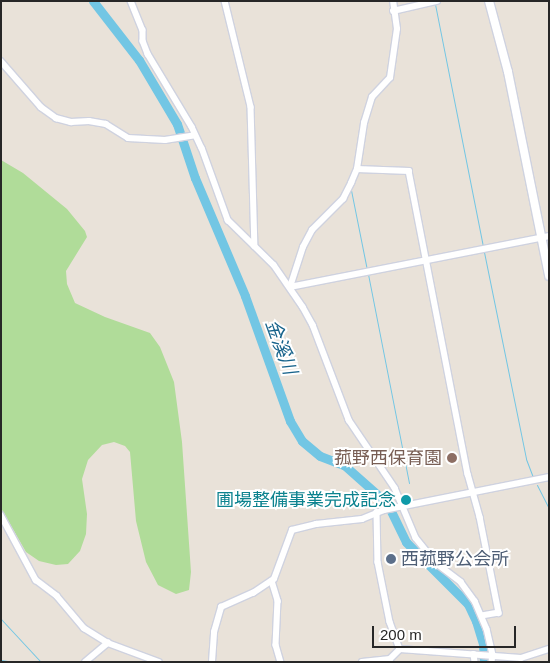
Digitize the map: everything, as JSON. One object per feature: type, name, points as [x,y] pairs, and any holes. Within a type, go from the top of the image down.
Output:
[{"type":"main road","points":[[488,1],[508,72],[545,237],[549,276]]},
{"type":"street","points":[[131,1],[143,30],[143,41],[148,54],[194,135],[228,220],[274,266],[290,287],[313,325],[352,427],[385,472],[416,538],[436,564],[462,582],[475,602],[482,616],[491,657]]},
{"type":"street","points":[[220,1],[226,4],[251,107],[255,246]]},
{"type":"street","points":[[290,287],[303,247],[312,230],[343,199],[356,169],[364,123],[372,97],[390,78],[397,29],[393,1]]},
{"type":"street","points":[[393,11],[434,2]]},
{"type":"street","points":[[1,61],[41,106],[56,118],[71,122],[89,121],[106,124],[128,138],[165,140],[194,135]]},
{"type":"street","points":[[356,169],[409,171],[468,474],[474,493],[499,613],[482,616]]},
{"type":"street","points":[[290,287],[545,237]]},
{"type":"street","points":[[212,662],[214,632],[222,605],[253,593],[272,582],[280,567],[287,538],[292,530],[316,524],[362,519],[378,512],[549,477]]},
{"type":"street","points":[[378,512],[378,562],[390,622],[400,649]]},
{"type":"street","points":[[1,515],[36,580],[57,596],[84,628],[108,643],[159,662]]},
{"type":"street","points":[[272,582],[278,601],[276,645],[281,662]]},
{"type":"street","points":[[85,662],[108,643]]},
{"type":"street","points":[[362,662],[389,660],[400,649],[521,658],[549,649]]},
{"type":"street","points":[[475,654],[475,662]]},
{"type":"green space","points":[[1,160],[23,173],[67,209],[85,231],[87,237],[66,271],[67,284],[75,303],[105,317],[150,333],[160,347],[174,382],[182,442],[191,572],[189,590],[176,594],[158,585],[146,562],[136,521],[130,452],[125,446],[114,442],[102,445],[88,460],[82,479],[87,514],[86,534],[80,551],[68,564],[56,565],[39,561],[26,552],[1,508]]},
{"type":"waterway","name":"金溪川","points":[[93,1],[139,60],[177,124],[195,178],[245,296],[290,421],[302,441],[320,456],[344,465],[387,503],[406,542],[468,604],[476,621],[483,644],[484,662]]},
{"type":"waterway","points":[[435,4],[483,246]]},
{"type":"waterway","points":[[351,190],[367,270]]},
{"type":"waterway","points":[[484,252],[526,459],[533,477]]},
{"type":"waterway","points":[[368,274],[409,483]]},
{"type":"waterway","points":[[537,485],[549,509]]},
{"type":"waterway","points":[[1,619],[41,662]]},
{"type":"waterway","points":[[1,660],[14,662]]},
{"type":"place","name":"菰野西保育園","points":[[452,458]]},
{"type":"place","name":"圃場整備事業完成記念","points":[[406,500]]},
{"type":"place","name":"西菰野公会所","points":[[391,559]]}]
